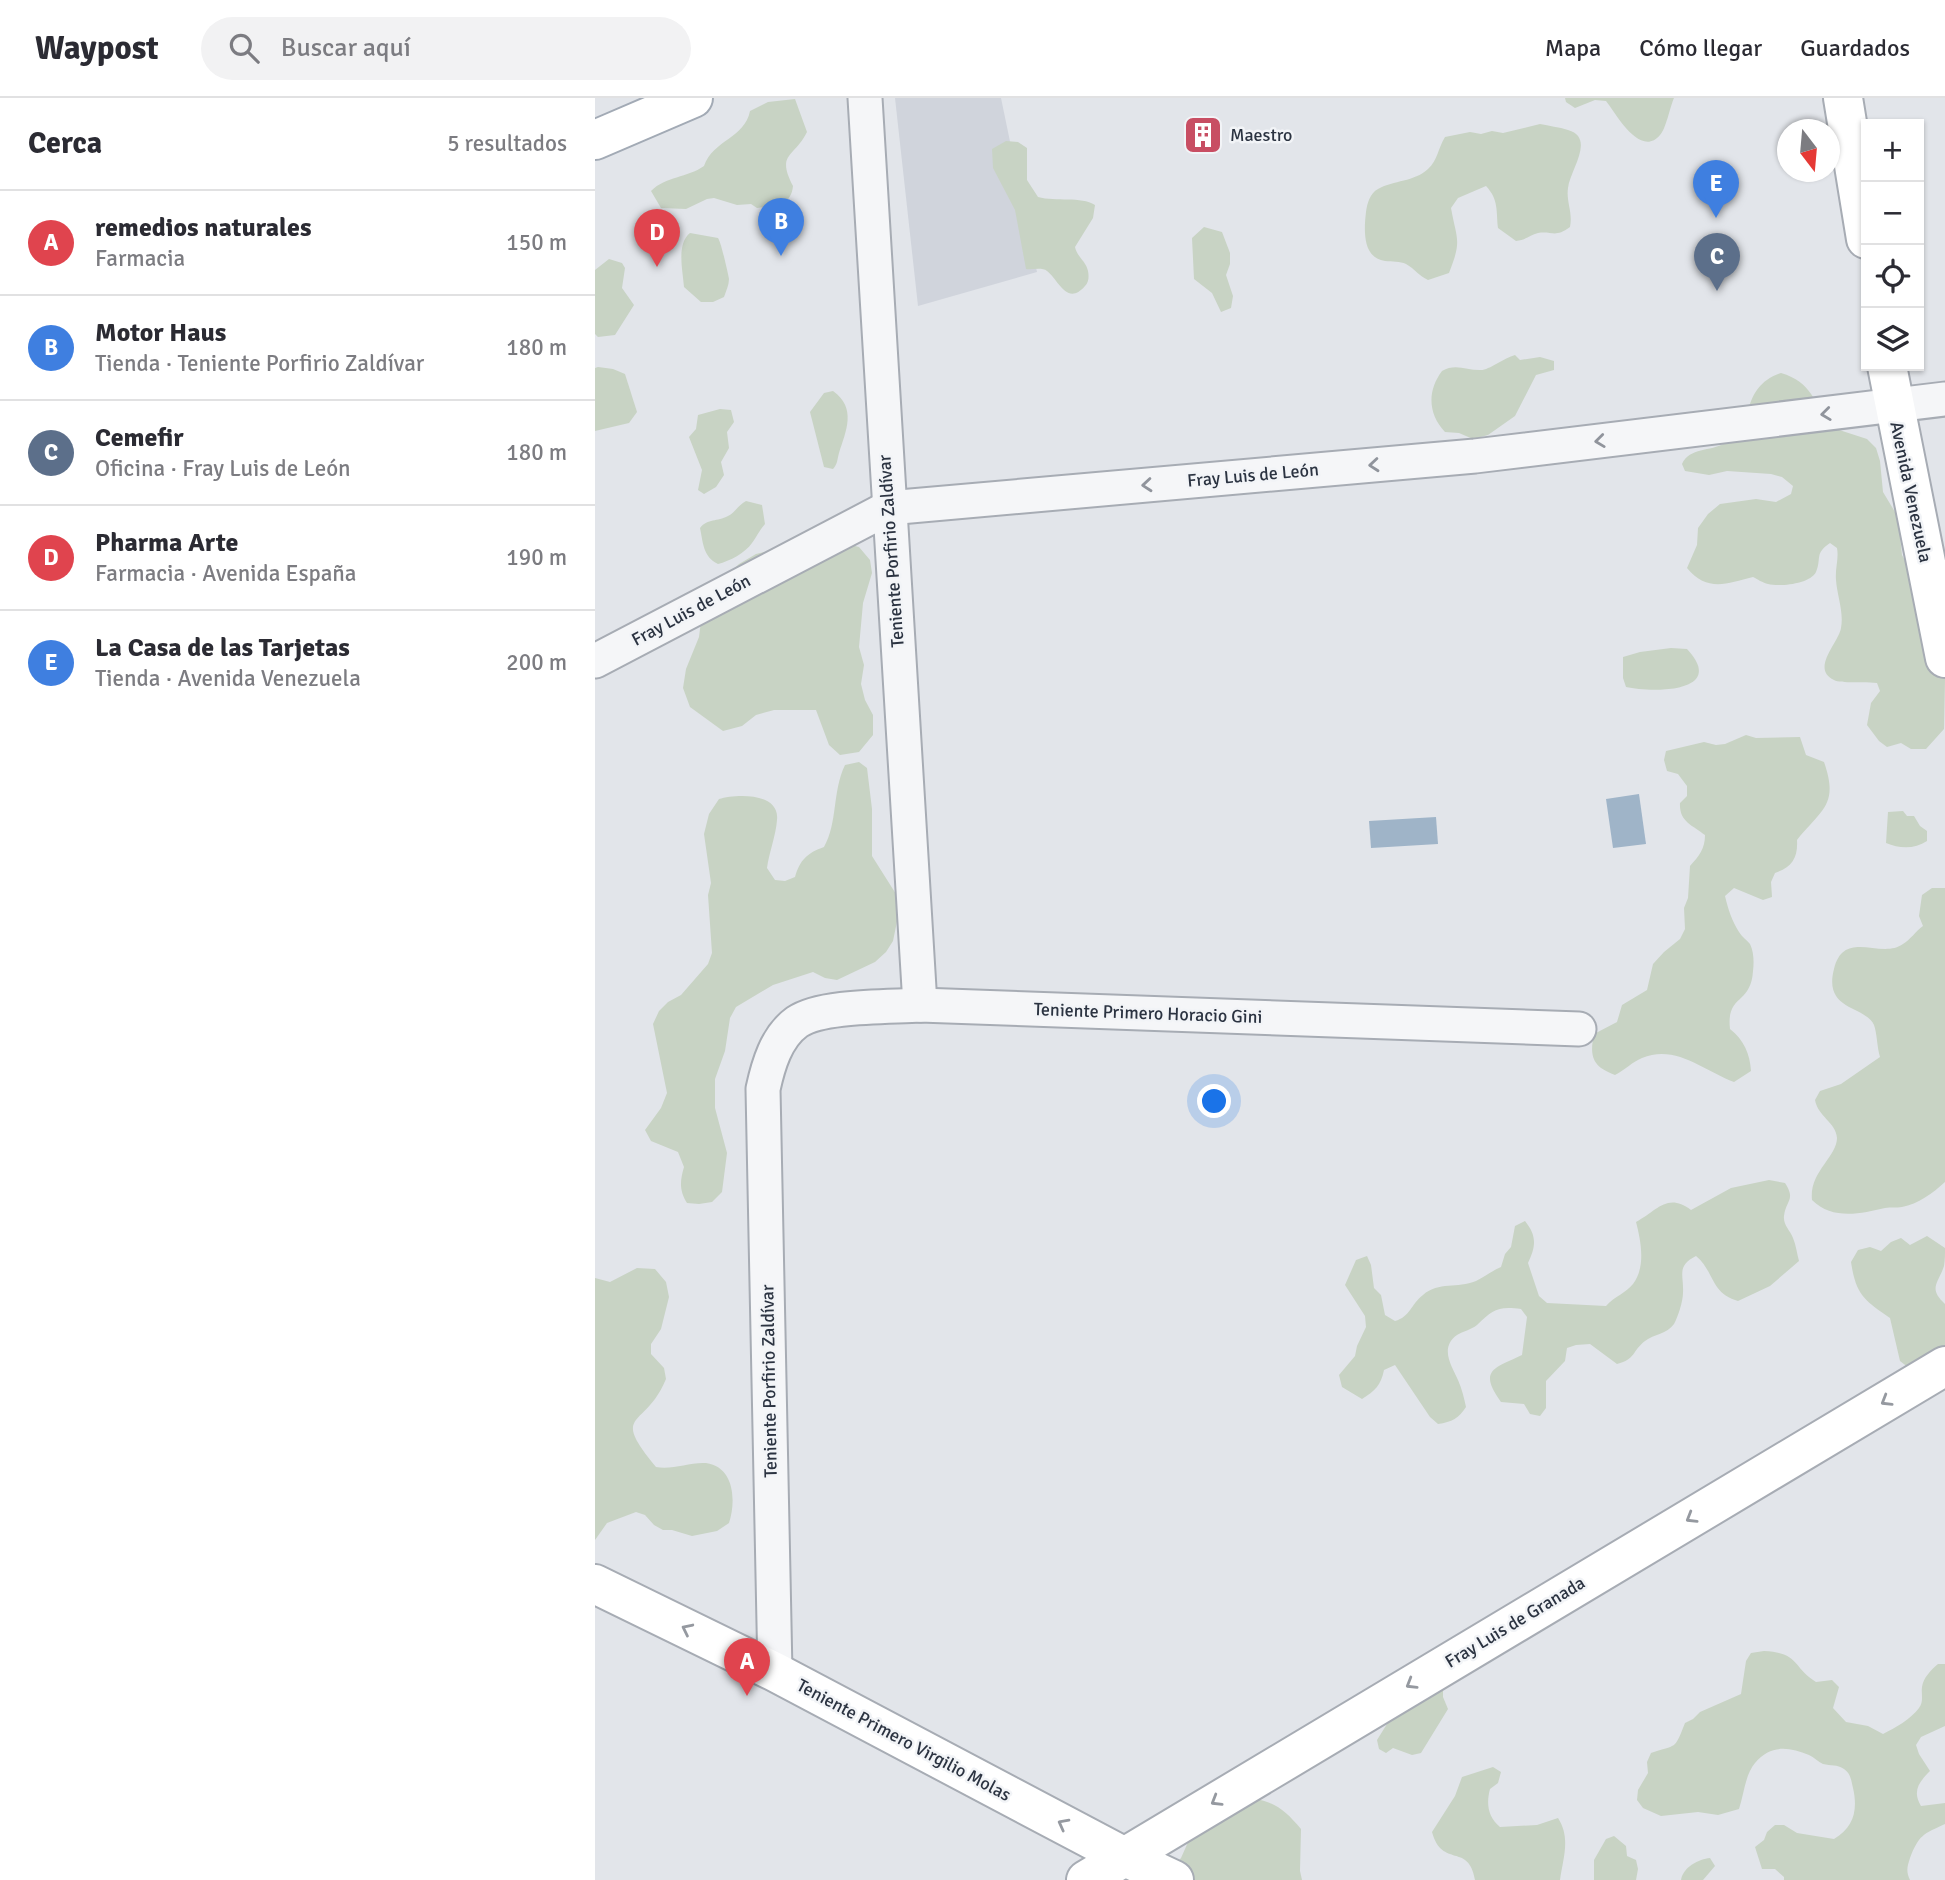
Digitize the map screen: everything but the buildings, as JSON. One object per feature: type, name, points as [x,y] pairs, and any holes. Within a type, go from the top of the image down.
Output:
[{"type":"street","points":[[595,140],[693,98]]},
{"type":"street","name":"Teniente Porfirio Zaldívar","points":[[865,98],[920,1004]]},
{"type":"street","points":[[1843,98],[1861,208]]},
{"type":"street","name":"Avenida Venezuela","points":[[1888,371],[1945,658]]},
{"type":"street","name":"Fray Luis de León","points":[[595,661],[888,508],[1475,456],[1945,399]]},
{"type":"street","name":"Teniente Primero Horacio Gini","points":[[763,1089],[768,1064],[783,1037],[796,1023],[818,1012],[920,1004],[1579,1029]]},
{"type":"street","name":"Teniente Porfirio Zaldívar","points":[[763,1089],[775,1672]]},
{"type":"street","name":"Fray Luis de Granada","points":[[1086,1880],[1945,1366]]},
{"type":"street","name":"Teniente Primero Virgilio Molas","points":[[595,1584],[775,1672],[1123,1856],[1174,1880]]},
{"type":"shaded area","points":[[895,98],[1001,98],[1037,272],[918,306]]},
{"type":"green space","points":[[1565,98],[1674,98],[1660,135],[1652,141],[1644,141],[1629,131],[1606,101],[1595,100],[1575,108],[1566,102]]},
{"type":"green space","points":[[795,99],[807,132],[787,161],[786,167],[793,186],[789,198],[775,205],[757,208],[751,204],[737,205],[714,198],[686,209],[661,208],[651,191],[657,186],[704,166],[714,150],[742,127],[750,111],[768,102]]},
{"type":"green space","points":[[1540,124],[1568,130],[1580,140],[1579,155],[1568,188],[1570,227],[1561,232],[1538,233],[1516,241],[1498,228],[1495,201],[1486,186],[1458,198],[1451,208],[1457,240],[1456,254],[1449,273],[1428,280],[1406,264],[1377,259],[1368,249],[1365,226],[1371,196],[1384,186],[1417,176],[1428,169],[1445,137],[1470,132],[1503,133]]},
{"type":"green space","points":[[1006,141],[1018,142],[1027,148],[1027,180],[1038,197],[1083,201],[1095,205],[1093,218],[1075,247],[1089,275],[1088,281],[1079,292],[1068,293],[1045,270],[1026,269],[1015,210],[993,168],[992,149]]},
{"type":"green space","points":[[1204,227],[1222,232],[1230,253],[1226,275],[1233,296],[1231,308],[1221,312],[1212,293],[1194,279],[1192,238]]},
{"type":"green space","points":[[690,233],[718,238],[721,245],[729,281],[724,297],[713,302],[701,302],[684,287],[682,251]]},
{"type":"green space","points":[[609,259],[622,263],[625,268],[622,288],[634,305],[615,335],[598,337],[595,334],[595,270]]},
{"type":"green space","points":[[1515,355],[1520,360],[1540,357],[1554,361],[1554,370],[1536,375],[1515,416],[1488,435],[1473,439],[1459,433],[1445,432],[1435,418],[1431,402],[1434,386],[1442,371],[1456,367],[1483,370]]},
{"type":"green space","points":[[595,368],[625,374],[637,412],[629,423],[595,431]]},
{"type":"green space","points":[[1781,373],[1806,387],[1830,427],[1867,439],[1876,448],[1883,492],[1898,517],[1902,555],[1912,574],[1936,669],[1945,679],[1944,729],[1926,749],[1911,749],[1901,743],[1887,747],[1867,725],[1871,703],[1880,691],[1877,683],[1837,681],[1827,675],[1825,662],[1842,622],[1836,580],[1837,548],[1830,543],[1822,550],[1813,576],[1787,585],[1768,584],[1753,577],[1726,584],[1710,583],[1694,576],[1687,568],[1697,545],[1698,528],[1720,504],[1756,499],[1776,502],[1791,494],[1793,486],[1782,477],[1727,471],[1709,475],[1685,471],[1682,464],[1695,452],[1719,446],[1735,436],[1759,388]]},
{"type":"green space","points":[[833,391],[845,405],[848,420],[833,469],[824,467],[810,412],[824,393]]},
{"type":"green space","points":[[720,409],[731,410],[734,422],[727,432],[729,448],[721,462],[724,475],[716,487],[704,494],[698,490],[702,470],[689,437],[696,429],[698,415]]},
{"type":"green space","points":[[746,501],[762,505],[765,524],[745,550],[718,564],[707,553],[700,528],[706,523],[730,515]]},
{"type":"green space","points":[[824,538],[859,547],[870,560],[872,573],[863,603],[859,647],[864,665],[861,684],[873,715],[873,735],[859,752],[840,755],[829,745],[816,710],[774,710],[756,715],[742,726],[723,731],[690,707],[683,688],[686,669],[699,637],[704,597],[739,564],[756,554]]},
{"type":"green space","points":[[1671,648],[1687,649],[1697,664],[1698,674],[1693,682],[1668,689],[1626,687],[1623,657]]},
{"type":"green space","points":[[1746,735],[1756,738],[1800,737],[1806,755],[1824,762],[1830,788],[1825,806],[1797,840],[1793,861],[1775,873],[1771,882],[1772,897],[1763,900],[1734,888],[1725,896],[1734,924],[1750,944],[1753,954],[1751,982],[1735,1004],[1730,1018],[1730,1029],[1745,1048],[1751,1071],[1734,1082],[1667,1054],[1638,1060],[1615,1075],[1597,1065],[1594,1060],[1594,1034],[1617,1022],[1622,1005],[1647,990],[1653,964],[1680,939],[1685,929],[1684,908],[1688,898],[1690,866],[1701,852],[1705,840],[1705,835],[1682,815],[1680,803],[1687,796],[1687,786],[1678,774],[1667,771],[1664,760],[1666,751],[1704,742],[1725,744]]},
{"type":"green space","points":[[859,762],[867,768],[872,809],[872,856],[896,894],[900,907],[893,941],[875,962],[837,980],[813,972],[773,985],[736,1007],[730,1018],[725,1051],[715,1079],[715,1108],[727,1153],[722,1192],[712,1202],[687,1203],[681,1185],[684,1167],[678,1152],[651,1141],[645,1130],[661,1108],[667,1093],[653,1024],[659,1011],[681,995],[708,964],[712,953],[708,895],[711,883],[704,834],[709,814],[719,799],[726,797],[755,797],[772,804],[777,820],[767,868],[775,880],[785,881],[795,877],[799,866],[809,855],[824,847],[845,765]]},
{"type":"green space","points":[[1903,811],[1907,816],[1914,816],[1927,831],[1927,841],[1907,847],[1886,843],[1888,812]]},
{"type":"green space","points":[[1932,888],[1945,888],[1945,1182],[1925,1198],[1902,1207],[1847,1214],[1828,1211],[1812,1200],[1812,1190],[1833,1152],[1837,1138],[1834,1128],[1815,1100],[1820,1091],[1841,1084],[1880,1057],[1874,1025],[1839,1000],[1834,993],[1834,969],[1839,957],[1854,947],[1884,949],[1906,942],[1923,926],[1919,916],[1922,895]]},
{"type":"green space","points":[[1769,1180],[1785,1183],[1790,1193],[1784,1219],[1792,1235],[1799,1261],[1770,1286],[1738,1301],[1722,1293],[1696,1256],[1683,1267],[1682,1300],[1674,1324],[1645,1341],[1631,1357],[1617,1364],[1590,1344],[1567,1348],[1565,1361],[1546,1381],[1546,1408],[1540,1416],[1530,1414],[1524,1404],[1501,1402],[1491,1383],[1490,1376],[1493,1371],[1522,1355],[1527,1317],[1521,1309],[1496,1310],[1475,1327],[1452,1340],[1448,1351],[1450,1363],[1461,1387],[1466,1407],[1451,1421],[1438,1424],[1430,1417],[1395,1365],[1384,1370],[1377,1387],[1362,1399],[1342,1387],[1339,1375],[1355,1356],[1366,1327],[1365,1316],[1345,1285],[1356,1260],[1367,1256],[1374,1288],[1381,1295],[1385,1315],[1395,1321],[1404,1317],[1429,1291],[1476,1281],[1501,1267],[1505,1254],[1511,1247],[1515,1226],[1525,1221],[1533,1236],[1534,1246],[1528,1263],[1539,1296],[1547,1303],[1606,1306],[1630,1287],[1640,1270],[1641,1254],[1636,1222],[1662,1205],[1675,1203],[1691,1210],[1731,1188]]},
{"type":"green space","points":[[1927,1236],[1945,1248],[1944,1266],[1936,1290],[1945,1304],[1945,1356],[1909,1368],[1900,1361],[1890,1318],[1863,1296],[1851,1262],[1858,1250],[1870,1247],[1881,1251],[1901,1238],[1910,1245]]},
{"type":"green space","points":[[637,1268],[655,1269],[666,1282],[669,1297],[661,1329],[651,1344],[651,1354],[664,1368],[666,1379],[658,1395],[635,1421],[635,1436],[656,1467],[706,1463],[723,1471],[731,1487],[731,1515],[729,1523],[717,1531],[692,1536],[663,1530],[645,1515],[636,1512],[607,1523],[595,1540],[595,1278],[610,1282]]},
{"type":"green space","points":[[1776,1652],[1790,1658],[1816,1682],[1832,1680],[1839,1687],[1833,1708],[1846,1722],[1868,1726],[1883,1734],[1916,1712],[1921,1703],[1926,1677],[1938,1664],[1945,1664],[1945,1726],[1921,1737],[1916,1745],[1930,1771],[1918,1787],[1918,1801],[1921,1806],[1945,1803],[1945,1824],[1927,1833],[1916,1844],[1908,1867],[1910,1880],[1784,1880],[1775,1869],[1762,1869],[1755,1847],[1775,1825],[1784,1825],[1797,1833],[1834,1839],[1846,1829],[1853,1817],[1854,1796],[1848,1773],[1841,1767],[1823,1764],[1802,1752],[1781,1749],[1761,1757],[1749,1773],[1739,1809],[1718,1815],[1698,1812],[1661,1816],[1643,1808],[1637,1800],[1638,1790],[1648,1773],[1647,1762],[1651,1753],[1674,1745],[1685,1723],[1700,1712],[1741,1694],[1746,1661],[1751,1653]]},
{"type":"green space","points":[[1443,1688],[1448,1709],[1421,1753],[1412,1755],[1393,1748],[1386,1753],[1379,1749],[1377,1740],[1392,1716]]},
{"type":"green space","points":[[1493,1767],[1501,1772],[1498,1783],[1490,1789],[1488,1805],[1493,1819],[1500,1827],[1537,1825],[1558,1818],[1565,1841],[1560,1880],[1475,1880],[1467,1862],[1442,1850],[1436,1843],[1432,1832],[1455,1796],[1462,1777]]},
{"type":"green space","points":[[1246,1798],[1264,1801],[1277,1807],[1301,1829],[1302,1880],[1087,1880],[1173,1867],[1181,1858],[1189,1840]]},
{"type":"green space","points":[[1614,1836],[1626,1846],[1627,1856],[1636,1860],[1636,1880],[1594,1880],[1594,1860],[1606,1839]]},
{"type":"green space","points":[[1710,1858],[1715,1866],[1703,1880],[1681,1880],[1692,1864]]},
{"type":"water","points":[[1639,794],[1646,844],[1613,848],[1606,799]]},
{"type":"water","points":[[1436,817],[1438,844],[1371,848],[1369,821]]},
{"type":"place","name":"Maestro","points":[[1203,135]]},
{"type":"place","name":"La Casa de las Tarjetas","points":[[1716,218]]},
{"type":"place","name":"Motor Haus","points":[[781,256]]},
{"type":"place","name":"Pharma Arte","points":[[657,267]]},
{"type":"place","name":"Cemefir","points":[[1717,291]]},
{"type":"place","name":"remedios naturales","points":[[747,1696]]}]
